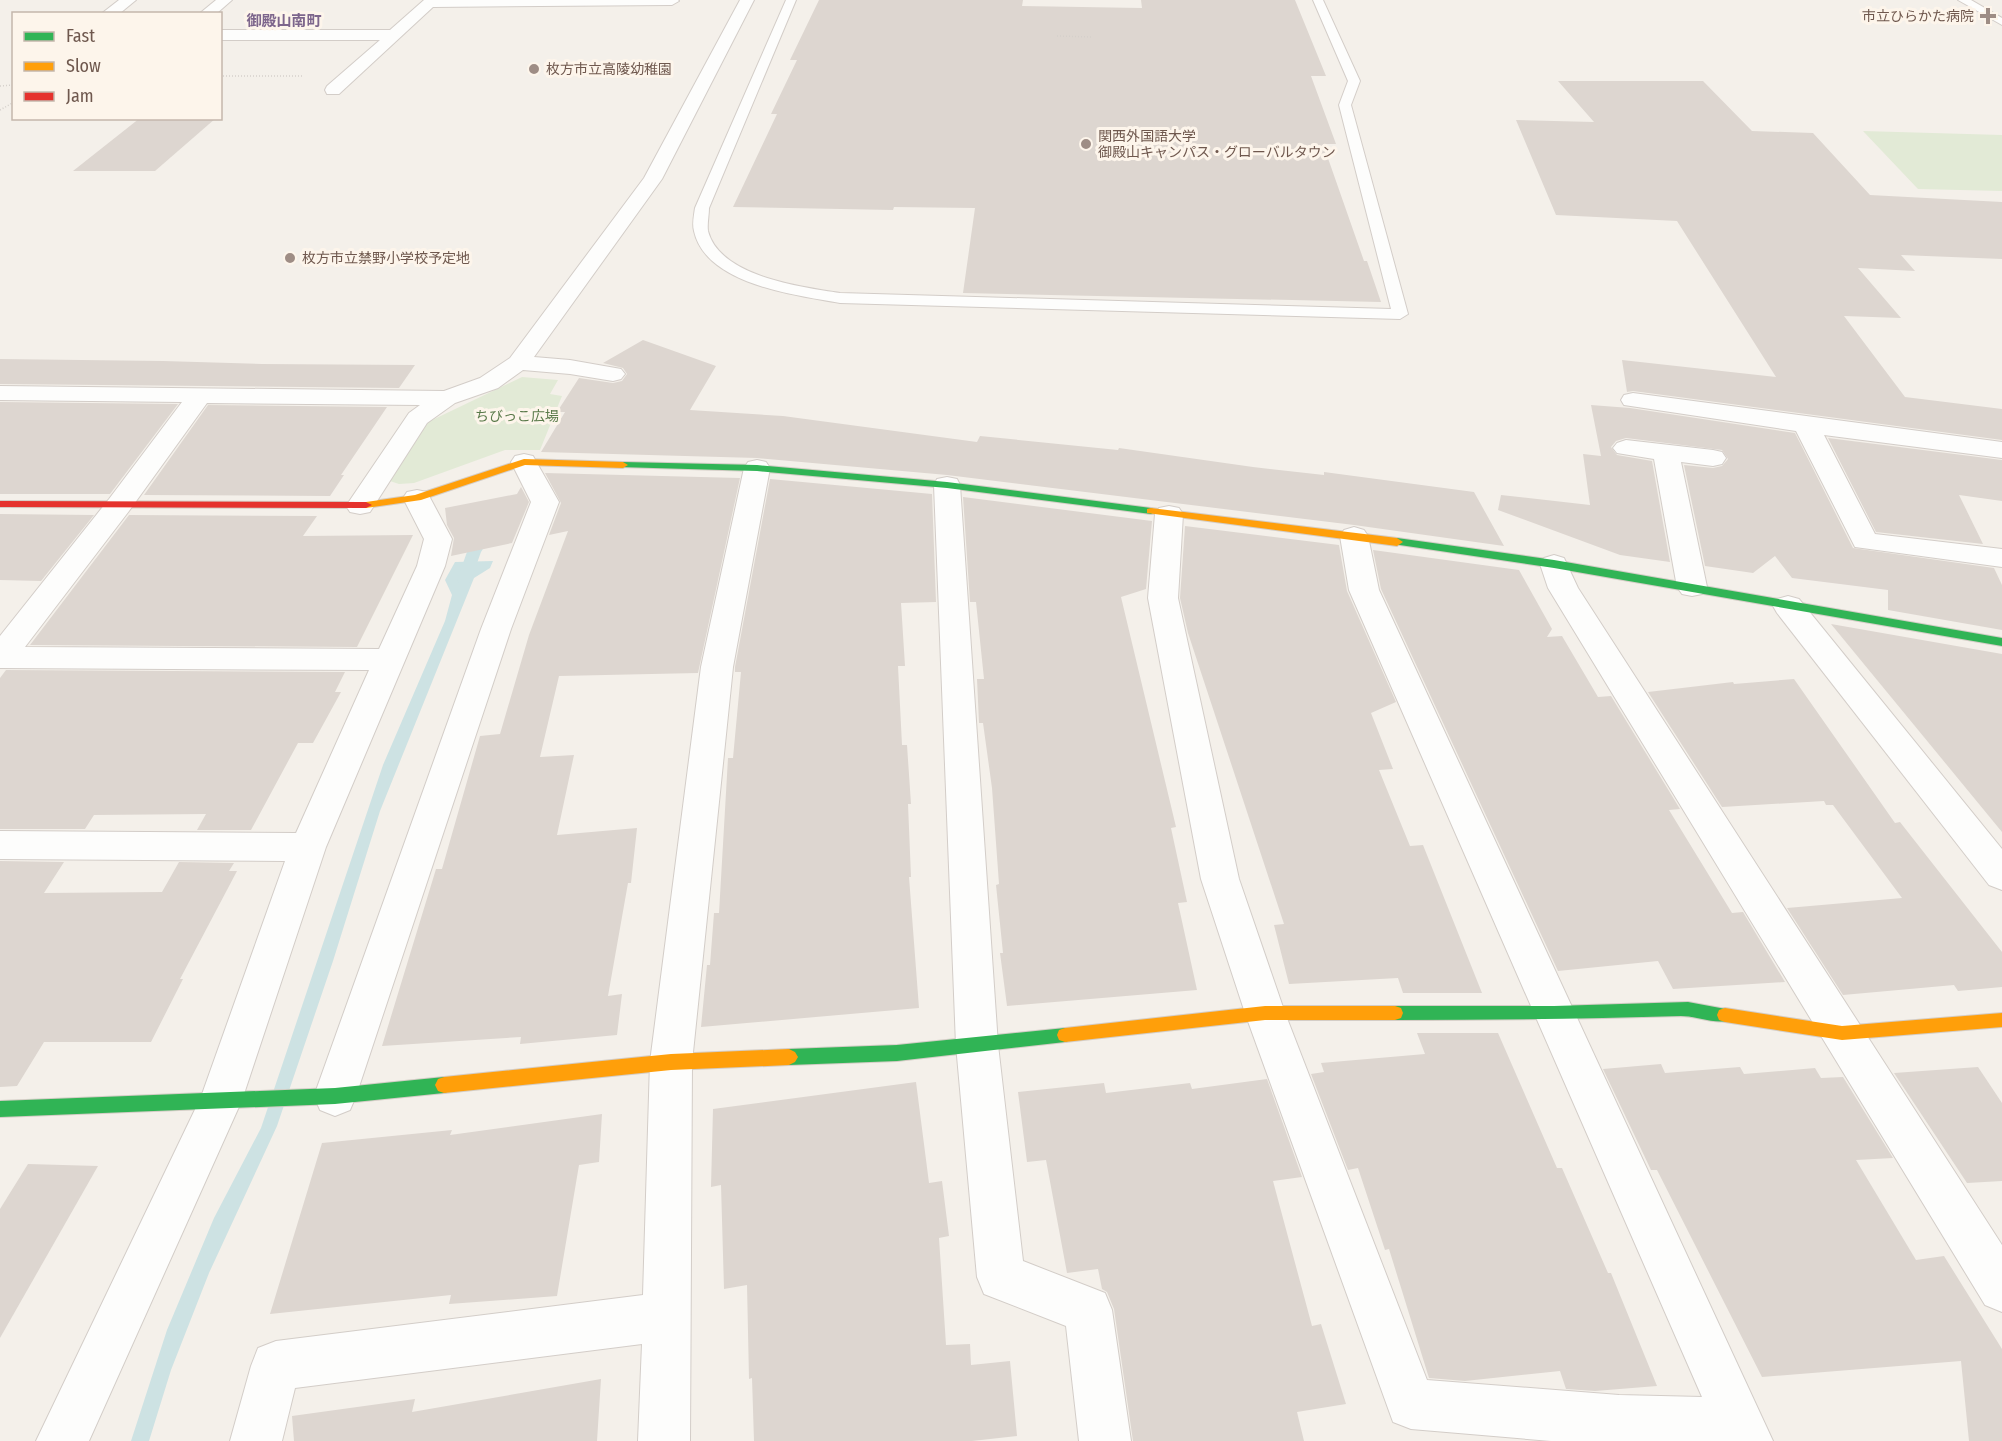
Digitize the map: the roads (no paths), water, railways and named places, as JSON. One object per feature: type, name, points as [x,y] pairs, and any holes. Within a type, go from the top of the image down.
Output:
[{"type":"street","points":[[111,12],[129,0]]},
{"type":"street","points":[[209,12],[225,0]]},
{"type":"street","points":[[360,506],[418,418],[446,398],[489,383],[518,363],[653,180],[747,0]]},
{"type":"street","points":[[333,90],[431,2],[672,1]]},
{"type":"street","points":[[222,34],[394,36]]},
{"type":"street","points":[[518,363],[570,367],[614,374]]},
{"type":"street","points":[[0,393],[446,398]]},
{"type":"street","points":[[200,395],[119,505],[0,657],[391,660]]},
{"type":"street","points":[[1633,400],[2002,450]]},
{"type":"street","points":[[1806,425],[1865,541],[2002,558]]},
{"type":"street","points":[[1626,448],[1713,458]]},
{"type":"street","points":[[1666,452],[1692,587]]},
{"type":"street","points":[[0,504],[360,506],[417,498],[524,462],[757,468],[947,485],[1354,536],[1554,564],[2002,642]]},
{"type":"street","points":[[335,1096],[496,629],[545,502],[524,462]]},
{"type":"street","points":[[664,1441],[671,1062],[717,667],[757,468]]},
{"type":"street","points":[[947,485],[977,1045],[1001,1276],[1088,1310],[1105,1441]]},
{"type":"street","points":[[62,1441],[221,1100],[308,848],[431,566],[438,539],[417,498]]},
{"type":"street","points":[[1169,514],[1163,598],[1220,879],[1265,1012],[1411,1404],[1743,1433],[1364,590],[1354,536]]},
{"type":"street","points":[[1554,564],[1563,588],[2002,1288]]},
{"type":"street","points":[[1788,606],[2002,875]]},
{"type":"street","points":[[0,845],[308,848]]},
{"type":"street","points":[[0,1109],[335,1096],[671,1062],[897,1053],[1265,1012],[1554,1012],[1688,1009],[1842,1033],[2002,1020]]},
{"type":"street","points":[[256,1441],[276,1366],[668,1316]]},
{"type":"lane","points":[[790,0],[702,208],[701,232],[712,254],[737,271],[775,286],[840,298],[1401,314],[1345,105],[1354,81],[1318,0]]},
{"type":"lane","points":[[1963,0],[2002,22]]},
{"type":"waterway","points":[[464,580],[474,552],[486,534]]},
{"type":"place","name":"市立ひらかた病院","points":[[1988,16]]},
{"type":"place","name":"枚方市立高陵幼稚園","points":[[534,69]]},
{"type":"place","name":"関西外国語大学 御殿山キャンパス・グローバルタウン","points":[[1086,144]]},
{"type":"place","name":"枚方市立禁野小学校予定地","points":[[290,258]]},
{"type":"district","name":"御殿山南町","points":[[284,21]]},
{"type":"park label","name":"ちびっこ広場","points":[[517,416]]}]
